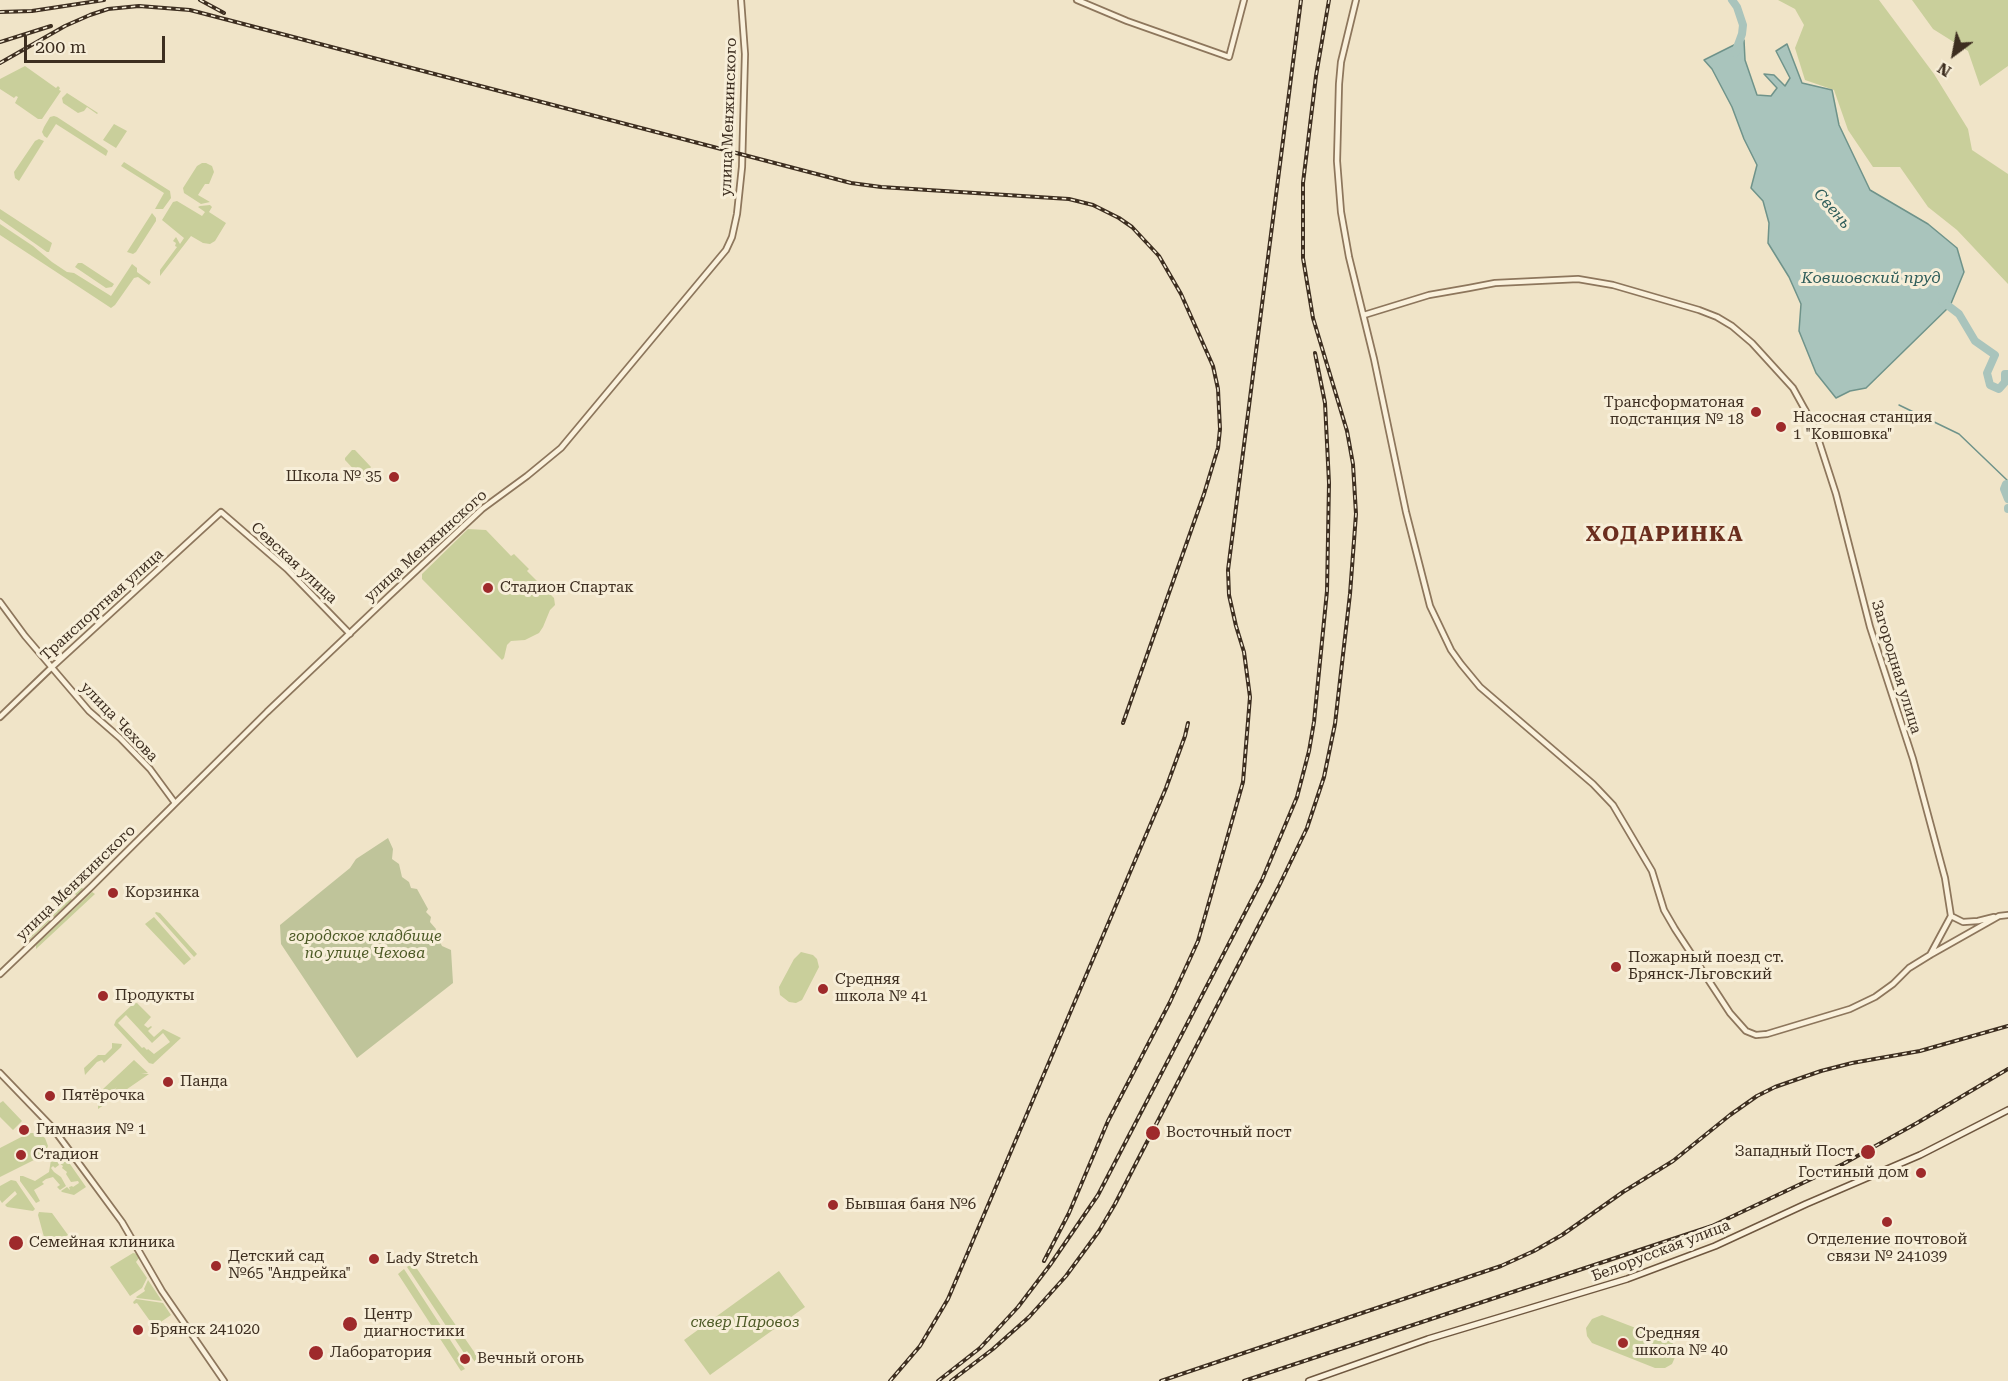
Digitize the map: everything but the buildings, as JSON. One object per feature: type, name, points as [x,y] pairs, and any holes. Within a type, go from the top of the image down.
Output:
[{"type":"main road","name":"Белорусская улица","points":[[1310,1381],[1428,1340],[1627,1279],[1715,1246],[1920,1155],[2008,1110]]},
{"type":"street","name":"улица Менжинского","points":[[0,974],[485,506],[561,448],[726,250],[732,237],[742,167],[745,54],[741,0]]},
{"type":"street","points":[[1077,0],[1127,21],[1229,57],[1244,0]]},
{"type":"street","points":[[1356,0],[1341,62],[1337,162],[1341,212],[1406,512],[1430,606],[1437,624],[1456,657],[1480,687],[1593,783],[1617,811],[1652,871],[1664,910],[1675,929],[1730,1013],[1746,1031],[1756,1035],[1767,1034],[1850,1010],[1875,997],[1909,968],[1999,916]]},
{"type":"street","name":"Загородная улица","points":[[1364,315],[1429,295],[1496,283],[1563,278],[1597,281],[1717,317],[1732,326],[1760,351],[1793,388],[1814,426],[1836,494],[1870,627],[1922,793],[1945,878],[1951,916]]},
{"type":"street","name":"Севская улица","points":[[221,512],[287,569],[350,634]]},
{"type":"street","name":"Транспортная улица","points":[[0,717],[221,512]]},
{"type":"street","name":"улица Чехова","points":[[0,602],[25,636],[88,711],[120,738],[150,769],[175,803]]},
{"type":"street","points":[[1930,955],[1951,916],[1963,921],[1978,921],[2008,915]]},
{"type":"street","points":[[0,1073],[52,1127],[122,1222],[162,1291],[224,1381]]},
{"type":"green space","points":[[1778,0],[1879,0],[1934,74],[1968,129],[1972,150],[2008,174],[2008,284],[1957,230],[1928,207],[1900,167],[1873,167],[1848,130],[1834,90],[1805,80],[1795,48],[1804,25],[1795,9]]},
{"type":"green space","points":[[1912,0],[2008,0],[2008,66],[1980,86],[1968,51],[1933,29]]},
{"type":"green space","points":[[25,66],[56,88],[58,86],[61,91],[42,119],[38,119],[15,103],[18,97],[14,98],[0,89],[0,79]]},
{"type":"green space","points":[[67,93],[98,113],[87,107],[78,113],[63,103],[62,98]]},
{"type":"green space","points":[[54,116],[106,149],[108,151],[106,156],[56,124],[47,138],[44,136],[42,132],[44,127],[50,117]]},
{"type":"green space","points":[[114,124],[127,131],[116,148],[103,140]]},
{"type":"green space","points":[[39,139],[44,141],[19,181],[15,178],[14,172],[35,141]]},
{"type":"green space","points":[[124,162],[170,191],[171,198],[163,209],[155,209],[164,193],[121,166]]},
{"type":"green space","points":[[202,163],[212,166],[214,172],[209,184],[205,184],[198,195],[210,202],[201,204],[184,193],[183,188],[197,166]]},
{"type":"green space","points":[[177,201],[202,216],[205,212],[198,207],[210,205],[212,207],[209,212],[226,223],[215,241],[210,244],[191,236],[160,276],[160,270],[177,247],[173,241],[176,237],[180,244],[184,238],[162,220],[173,202]]},
{"type":"green space","points":[[0,209],[52,243],[49,252],[0,219]]},
{"type":"green space","points":[[152,213],[156,221],[136,252],[133,254],[127,252]]},
{"type":"green space","points":[[0,224],[67,272],[74,273],[111,296],[132,264],[137,268],[137,272],[151,282],[149,285],[138,277],[134,278],[111,308],[0,235]]},
{"type":"green space","points":[[78,263],[82,263],[114,284],[106,288],[75,267]]},
{"type":"green space","points":[[352,450],[355,450],[371,467],[364,477],[360,476],[345,460]]},
{"type":"green space","name":"Стадион Спартак","points":[[468,529],[486,530],[511,556],[514,554],[529,569],[527,571],[554,598],[555,605],[550,610],[539,633],[525,640],[511,641],[507,645],[502,660],[422,579],[422,574]]},
{"type":"green space","name":"городское кладбище по улице Чехова","points":[[388,838],[393,849],[392,859],[399,864],[402,877],[409,882],[411,888],[417,889],[428,909],[426,912],[431,917],[430,922],[436,929],[435,932],[442,946],[451,950],[453,983],[357,1058],[281,944],[280,925],[350,868],[356,859]]},
{"type":"green space","points":[[79,883],[83,889],[77,896],[73,892],[69,896],[72,900],[30,939],[23,936]]},
{"type":"green space","points":[[92,892],[95,894],[36,949],[36,945]]},
{"type":"green space","points":[[155,913],[160,913],[197,954],[194,957]]},
{"type":"green space","points":[[154,917],[191,959],[184,965],[145,924]]},
{"type":"green space","points":[[801,952],[813,955],[819,967],[802,1000],[796,1003],[789,1002],[780,995],[779,987],[794,959]]},
{"type":"green space","points":[[137,1003],[151,1017],[144,1025],[148,1028],[152,1027],[148,1031],[154,1037],[163,1029],[181,1038],[153,1064],[149,1063],[114,1025],[116,1020]],"holes":[[[126,1015],[152,1043],[163,1033],[170,1042],[154,1054],[142,1048],[118,1023]]]},
{"type":"green space","points":[[112,1043],[122,1044],[104,1063],[102,1060],[97,1062],[85,1075],[84,1068],[98,1055],[105,1055],[112,1048]]},
{"type":"green space","points":[[134,1060],[148,1073],[141,1074],[149,1074],[98,1109],[98,1091],[112,1092],[117,1087],[112,1091],[96,1090],[103,1089]]},
{"type":"green space","points":[[3,1101],[22,1121],[13,1130],[0,1117],[0,1103]]},
{"type":"green space","name":"Стадион","points":[[29,1133],[38,1133],[45,1138],[48,1146],[45,1153],[0,1177],[0,1148]]},
{"type":"green space","points":[[63,1154],[86,1187],[74,1195],[62,1192],[67,1187],[70,1190],[69,1187],[79,1183],[78,1181],[71,1182],[67,1172],[58,1162],[59,1165],[51,1168],[61,1177],[66,1186],[60,1190],[57,1187],[60,1185],[53,1177],[46,1179],[42,1182],[44,1184],[34,1190],[40,1201],[36,1203],[20,1181],[20,1176],[35,1181],[49,1172],[51,1160]]},
{"type":"green space","points":[[11,1180],[16,1181],[35,1209],[33,1211],[5,1205],[17,1194],[15,1191],[2,1203],[0,1186]]},
{"type":"green space","points":[[39,1212],[52,1213],[68,1235],[47,1248]]},
{"type":"green space","points":[[133,1253],[138,1254],[139,1258],[136,1262],[147,1278],[142,1288],[130,1296],[110,1267]]},
{"type":"green space","points":[[413,1263],[479,1359],[475,1362],[467,1351],[464,1353],[407,1267]]},
{"type":"green space","points":[[404,1269],[460,1355],[457,1358],[465,1369],[461,1371],[398,1274]]},
{"type":"green space","name":"сквер Паровоз","points":[[779,1271],[805,1307],[710,1375],[684,1340]]},
{"type":"green space","points":[[148,1280],[162,1301],[136,1297],[145,1291]]},
{"type":"green space","points":[[136,1299],[163,1303],[171,1315],[155,1326],[154,1331],[137,1303],[134,1304]]},
{"type":"green space","points":[[1602,1315],[1672,1342],[1676,1355],[1672,1364],[1665,1368],[1655,1368],[1592,1343],[1587,1336],[1586,1328],[1592,1319]]},
{"type":"water","name":"Ковшовский пруд","points":[[1744,40],[1745,60],[1757,95],[1771,96],[1777,88],[1764,74],[1774,75],[1785,86],[1790,78],[1776,51],[1787,44],[1802,83],[1832,90],[1839,125],[1870,190],[1928,224],[1957,248],[1964,272],[1950,306],[1866,388],[1850,391],[1836,398],[1816,373],[1799,331],[1801,304],[1789,277],[1768,243],[1769,223],[1763,201],[1751,188],[1757,165],[1732,107],[1712,69],[1704,60]]},
{"type":"waterway","name":"Свень","points":[[1732,0],[1743,25],[1735,53]]},
{"type":"waterway","name":"Свень","points":[[1942,301],[1959,314],[1975,341],[1995,355],[1987,373],[1990,385],[1999,389],[2005,382],[2005,374],[2008,374]]},
{"type":"waterway","points":[[1899,405],[1959,434],[2008,481]]},
{"type":"waterway","name":"Свень","points":[[2008,484],[2004,489],[2008,499]]},
{"type":"railway","points":[[0,12],[32,11],[104,0]]},
{"type":"railway","points":[[200,0],[224,13]]},
{"type":"railway","points":[[1044,1261],[1069,1213],[1108,1121],[1170,1002],[1198,941],[1243,782],[1250,697],[1244,652],[1229,595],[1228,570],[1301,0]]},
{"type":"railway","points":[[951,1381],[993,1349],[1029,1317],[1066,1276],[1099,1231],[1278,888],[1307,828],[1324,777],[1335,724],[1350,594],[1356,514],[1353,464],[1347,431],[1313,318],[1303,258],[1303,183],[1316,76],[1329,0]]},
{"type":"railway","points":[[0,63],[65,26],[108,9],[139,6],[190,10],[851,183],[1069,199],[1093,205],[1119,218],[1132,227],[1159,256],[1181,294],[1213,366],[1218,389],[1220,429],[1218,448],[1204,494],[1123,723]]},
{"type":"railway","points":[[0,42],[51,26]]},
{"type":"railway","points":[[938,1381],[980,1348],[1018,1307],[1098,1195],[1262,880],[1297,797],[1314,722],[1327,591],[1329,483],[1325,403],[1315,353]]},
{"type":"railway","points":[[890,1381],[920,1346],[948,1299],[1166,788],[1188,723]]},
{"type":"railway","points":[[1161,1381],[1501,1266],[1534,1251],[1673,1161],[1730,1115],[1757,1096],[1775,1087],[1821,1071],[1920,1051],[2008,1026]]},
{"type":"railway","points":[[1244,1381],[1712,1226],[1843,1164],[2008,1069]]},
{"type":"place","name":"Трансформатоная подстанция № 18","points":[[1756,412]]},
{"type":"place","name":"Насосная станция 1 \"Ковшовка\"","points":[[1781,427]]},
{"type":"place","name":"Школа № 35","points":[[394,477]]},
{"type":"place","name":"Стадион Спартак","points":[[488,588]]},
{"type":"place","name":"Корзинка","points":[[113,893]]},
{"type":"place","name":"Пожарный поезд ст. Брянск-Льговский","points":[[1616,967]]},
{"type":"place","name":"Средняя школа № 41","points":[[823,989]]},
{"type":"place","name":"Продукты","points":[[103,996]]},
{"type":"place","name":"Панда","points":[[168,1082]]},
{"type":"place","name":"Пятёрочка","points":[[50,1096]]},
{"type":"place","name":"Гимназия № 1","points":[[24,1130]]},
{"type":"place","name":"Восточный пост","points":[[1153,1133]]},
{"type":"place","name":"Западный Пост","points":[[1868,1152]]},
{"type":"place","name":"Стадион","points":[[21,1155]]},
{"type":"place","name":"Гостиный дом","points":[[1921,1173]]},
{"type":"place","name":"Бывшая баня №6","points":[[833,1205]]},
{"type":"place","name":"Отделение почтовой связи № 241039","points":[[1887,1222]]},
{"type":"place","name":"Семейная клиника","points":[[16,1243]]},
{"type":"place","name":"Lady Stretch","points":[[374,1259]]},
{"type":"place","name":"Детский сад №65 \"Андрейка\"","points":[[216,1266]]},
{"type":"place","name":"Центр диагностики","points":[[350,1324]]},
{"type":"place","name":"Брянск 241020","points":[[138,1330]]},
{"type":"place","name":"Средняя школа № 40","points":[[1623,1343]]},
{"type":"place","name":"Лаборатория","points":[[316,1353]]},
{"type":"place","name":"Вечный огонь","points":[[465,1359]]},
{"type":"district","name":"ХОДАРИНКА","points":[[1665,535]]}]
